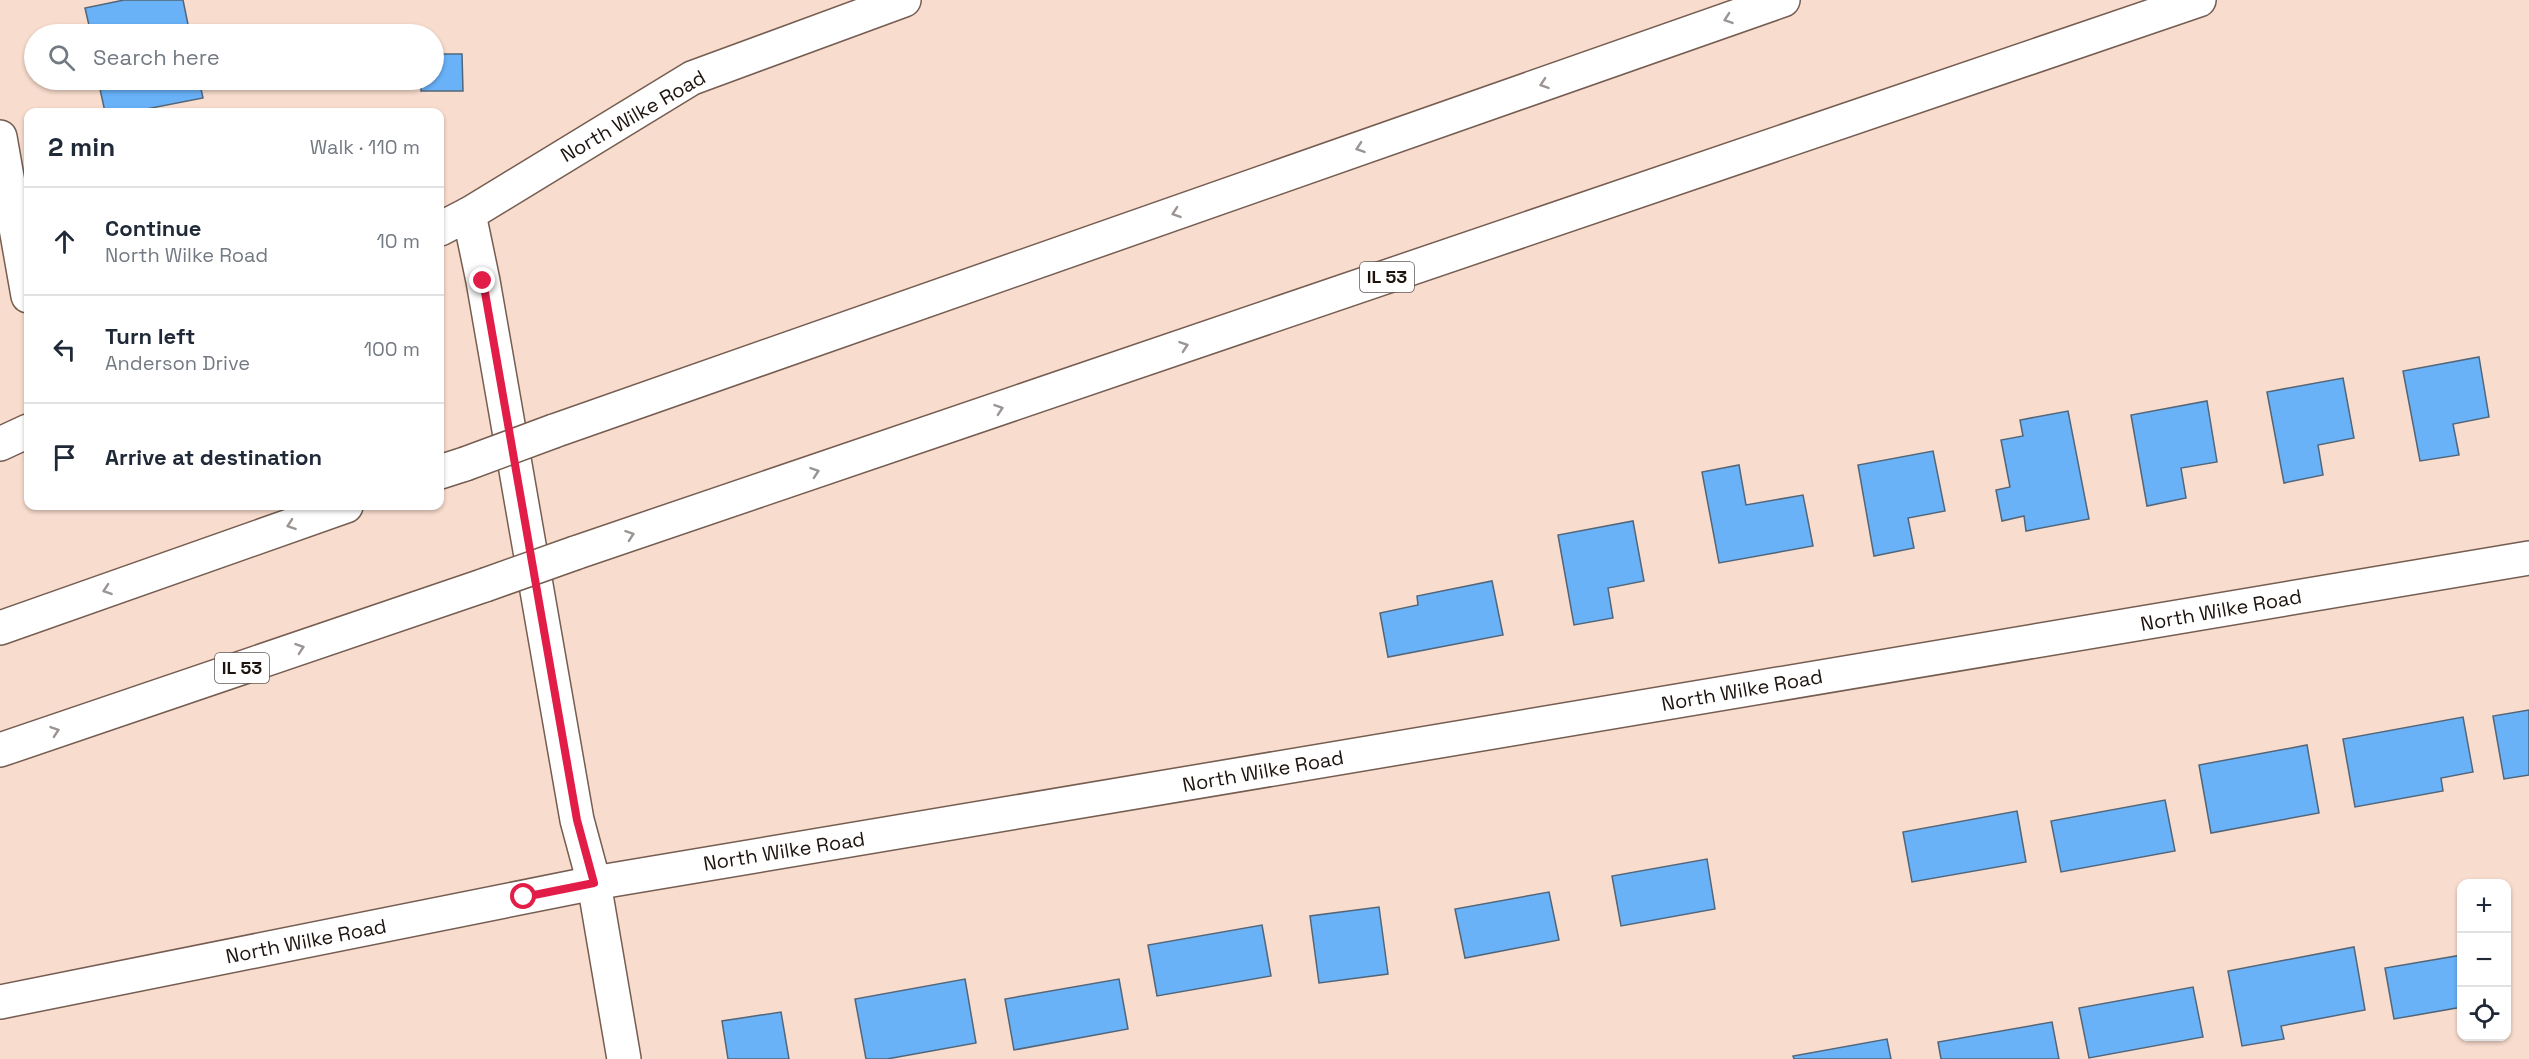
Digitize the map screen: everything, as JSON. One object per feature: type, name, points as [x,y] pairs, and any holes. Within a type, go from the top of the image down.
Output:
[{"type":"main road","name":"North Wilke Road","points":[[444,227],[692,78],[903,0]]},
{"type":"main road","points":[[452,468],[1784,0]]},
{"type":"main road","name":"IL 53","points":[[0,750],[2199,0]]},
{"type":"main road","points":[[0,137],[24,273]]},
{"type":"main road","points":[[469,214],[483,281],[577,820],[594,883],[624,1059]]},
{"type":"main road","points":[[0,444],[24,433]]},
{"type":"main road","points":[[0,628],[335,510]]},
{"type":"main road","name":"North Wilke Road","points":[[0,1002],[594,883],[2529,558]]},
{"type":"building","points":[[124,0],[183,0],[188,24],[89,24],[85,8]]},
{"type":"building","points":[[444,54],[462,54],[463,91],[421,91],[444,90]]},
{"type":"building","points":[[100,90],[201,90],[203,98],[152,108],[104,108]]},
{"type":"building","points":[[2479,357],[2489,417],[2453,424],[2459,455],[2420,461],[2403,371]]},
{"type":"building","points":[[2343,378],[2354,438],[2318,445],[2323,475],[2284,483],[2267,392]]},
{"type":"building","points":[[2207,401],[2217,462],[2181,468],[2186,498],[2147,506],[2131,415]]},
{"type":"building","points":[[2068,411],[2089,519],[2026,531],[2024,516],[2002,521],[1996,490],[2010,487],[2001,440],[2023,436],[2020,420]]},
{"type":"building","points":[[1933,451],[1945,511],[1908,518],[1914,548],[1874,556],[1858,465]]},
{"type":"building","points":[[1739,465],[1746,505],[1803,495],[1813,546],[1719,563],[1702,472]]},
{"type":"building","points":[[1633,521],[1644,581],[1608,588],[1613,618],[1574,625],[1558,535]]},
{"type":"building","points":[[1492,581],[1503,635],[1388,657],[1380,613],[1418,605],[1417,596]]},
{"type":"building","points":[[2529,710],[2529,775],[2504,779],[2493,716]]},
{"type":"building","points":[[2463,717],[2473,772],[2441,778],[2443,791],[2355,807],[2343,739]]},
{"type":"building","points":[[2307,745],[2319,813],[2211,833],[2199,765]]},
{"type":"building","points":[[2165,800],[2175,851],[2061,872],[2051,821]]},
{"type":"building","points":[[2017,811],[2026,862],[1912,882],[1903,832]]},
{"type":"building","points":[[1707,859],[1715,909],[1621,926],[1612,876]]},
{"type":"building","points":[[1549,892],[1559,940],[1465,958],[1455,909]]},
{"type":"building","points":[[1379,907],[1388,974],[1319,983],[1310,916]]},
{"type":"building","points":[[1262,925],[1271,976],[1157,996],[1148,945]]},
{"type":"building","points":[[2354,947],[2365,1010],[2281,1026],[2284,1039],[2242,1046],[2228,971]]},
{"type":"building","points":[[2457,956],[2457,1008],[2394,1019],[2385,968]]},
{"type":"building","points":[[965,979],[976,1043],[887,1059],[866,1059],[855,999]]},
{"type":"building","points":[[1119,979],[1128,1029],[1014,1050],[1005,999]]},
{"type":"building","points":[[2193,987],[2203,1037],[2089,1058],[2079,1008]]},
{"type":"building","points":[[781,1012],[789,1059],[728,1059],[722,1021]]},
{"type":"building","points":[[2052,1022],[2059,1059],[1941,1059],[1938,1042]]},
{"type":"building","points":[[1887,1039],[1891,1059],[1794,1059],[1793,1056]]},
{"type":"route","points":[[483,281],[577,820],[594,883],[524,897]]}]
